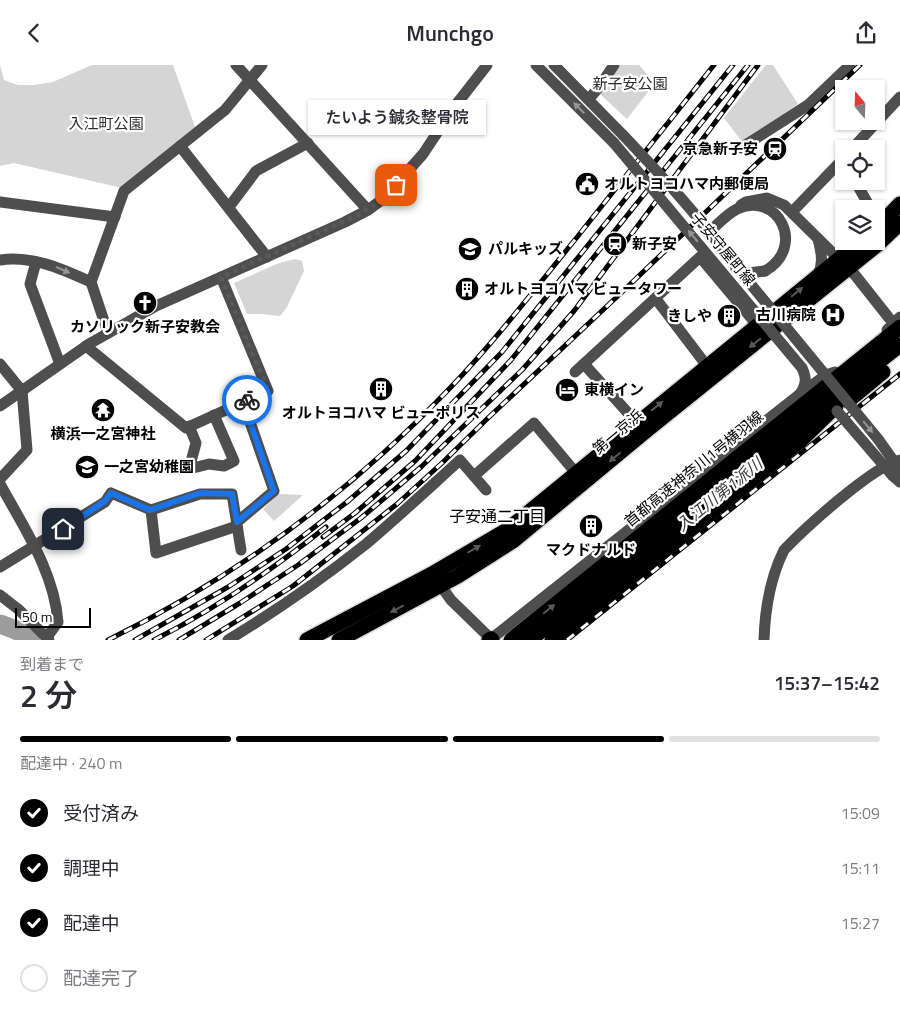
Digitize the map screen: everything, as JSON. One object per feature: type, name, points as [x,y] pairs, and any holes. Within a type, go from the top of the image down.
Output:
[{"type":"highway","points":[[885,218],[900,204]]},
{"type":"highway","name":"第一京浜","points":[[307,640],[513,541],[637,423],[707,365],[818,275],[844,263],[888,237],[900,223]]},
{"type":"highway","name":"第一京浜","points":[[580,478],[844,263],[854,250]]},
{"type":"highway","name":"首都高速神奈川1号横羽線","points":[[511,640],[896,320]]},
{"type":"highway","name":"首都高速神奈川1号横羽線","points":[[530,640],[900,345]]},
{"type":"highway","points":[[842,406],[900,358]]},
{"type":"highway","points":[[552,640],[798,442],[822,421],[878,363]]},
{"type":"highway","points":[[546,640],[730,493],[757,466],[825,388]]},
{"type":"highway","name":"第一京浜","points":[[338,640],[436,579]]},
{"type":"street","points":[[236,65],[368,210]]},
{"type":"street","points":[[108,333],[91,282],[124,191],[226,110],[262,65]]},
{"type":"street","points":[[0,406],[86,346],[156,306],[368,210],[383,199],[422,154],[487,65]]},
{"type":"street","name":"子安守屋町線","points":[[536,65],[614,143],[802,368],[878,439],[900,470]]},
{"type":"street","name":"子安守屋町線","points":[[554,65],[668,182],[710,231],[730,259],[826,375],[825,388]]},
{"type":"street","points":[[589,99],[600,87],[614,65]]},
{"type":"street","points":[[742,148],[808,105],[850,65]]},
{"type":"street","points":[[860,140],[900,97]]},
{"type":"street","points":[[229,207],[256,171],[308,143]]},
{"type":"street","points":[[180,146],[267,257]]},
{"type":"street","points":[[792,212],[835,167]]},
{"type":"street","points":[[436,579],[451,600],[491,640],[800,394],[825,388],[896,320],[844,263],[792,212],[776,200],[768,198],[746,202],[738,207],[734,210],[730,213],[720,228],[718,236],[721,252],[731,266],[748,273],[765,271],[773,266],[783,253],[786,237],[781,221],[770,210],[756,206],[738,209],[731,212],[710,231]]},
{"type":"street","points":[[0,201],[115,217]]},
{"type":"street","points":[[817,237],[822,257],[822,267],[818,275]]},
{"type":"street","points":[[575,372],[700,257],[756,325]]},
{"type":"street","points":[[0,260],[13,258],[52,265],[91,282]]},
{"type":"street","points":[[36,262],[30,284],[60,365]]},
{"type":"street","points":[[86,346],[186,428],[268,391],[221,277]]},
{"type":"street","points":[[656,299],[707,365]]},
{"type":"street","points":[[584,363],[637,423]]},
{"type":"street","points":[[0,364],[22,391],[27,450],[0,479]]},
{"type":"street","points":[[800,394],[806,377],[802,368]]},
{"type":"street","points":[[826,375],[846,369]]},
{"type":"street","points":[[150,510],[156,553],[237,524],[274,491],[243,402]]},
{"type":"street","name":"子安守屋町線","points":[[842,406],[867,447],[900,482]]},
{"type":"street","points":[[189,426],[196,443],[189,469],[209,464],[224,466],[234,461],[214,415]]},
{"type":"street","points":[[474,476],[534,423],[580,478]]},
{"type":"street","points":[[228,640],[299,594],[359,549],[460,460],[486,491]]},
{"type":"street","points":[[764,640],[764,623],[769,592],[778,562],[784,550],[855,487],[887,464],[900,460]]},
{"type":"street","points":[[0,484],[19,515],[35,547],[57,606],[58,622],[48,639],[18,609],[0,595]]},
{"type":"street","points":[[0,567],[35,547],[105,501],[111,493],[150,510],[200,493],[232,494],[241,550]]},
{"type":"green space","name":"入江町公園","points":[[0,65],[4,80],[18,85],[34,85],[53,82],[92,65],[173,65],[195,127],[122,188],[14,163],[0,166]]},
{"type":"green space","name":"新子安公園","points":[[620,65],[639,65],[655,83],[627,119],[600,94]]},
{"type":"green space","points":[[766,65],[773,65],[798,104],[743,143],[724,118]]},
{"type":"green space","points":[[295,259],[302,261],[304,271],[287,307],[280,316],[247,314],[234,283],[279,263]]},
{"type":"green space","points":[[278,494],[303,495],[274,521],[263,509]]},
{"type":"waterway","points":[[0,624],[16,630],[31,640]]},
{"type":"railway","points":[[108,640],[202,588],[291,529],[333,496],[413,425],[451,387],[499,334],[714,65]]},
{"type":"railway","points":[[135,640],[228,587],[286,549],[347,502],[406,451],[502,352],[733,65]]},
{"type":"railway","points":[[323,537],[355,513],[415,461],[511,360],[748,65]]},
{"type":"railway","points":[[179,640],[298,565],[361,518],[421,467],[522,370],[574,311],[758,65]]},
{"type":"railway","points":[[206,640],[293,586],[397,504],[860,65]]},
{"type":"railway","points":[[567,640],[900,374]]},
{"type":"railway","points":[[154,640],[243,588],[326,527]]},
{"type":"way so far","points":[[247,400],[268,391],[221,277],[368,210],[383,199],[396,185]]},
{"type":"place","name":"京急新子安","points":[[775,149]]},
{"type":"place","name":"オルトヨコハマ内郵便局","points":[[587,184]]},
{"type":"place","name":"たいよう鍼灸整骨院","points":[[396,185]]},
{"type":"place","name":"新子安","points":[[615,244]]},
{"type":"place","name":"パルキッズ","points":[[470,249]]},
{"type":"place","name":"オルトヨコハマ ビュータワー","points":[[467,289]]},
{"type":"place","name":"カソリック新子安教会","points":[[145,303]]},
{"type":"place","name":"古川病院","points":[[833,315]]},
{"type":"place","name":"きしや","points":[[729,316]]},
{"type":"place","name":"オルトヨコハマ ビューポリス","points":[[381,389]]},
{"type":"place","name":"東横イン","points":[[567,390]]},
{"type":"place","name":"横浜一之宮神社","points":[[103,410]]},
{"type":"place","name":"一之宮幼稚園","points":[[87,467]]},
{"type":"place","name":"マクドナルド","points":[[591,526]]},
{"type":"district","name":"子安通二丁目","points":[[497,516]]},
{"type":"route","points":[[63,529],[105,501],[111,493],[150,510],[200,493],[232,494],[237,522],[274,491],[243,402],[247,400]]},
{"type":"water label","name":"入江川第1派川","points":[[719,494]]}]
